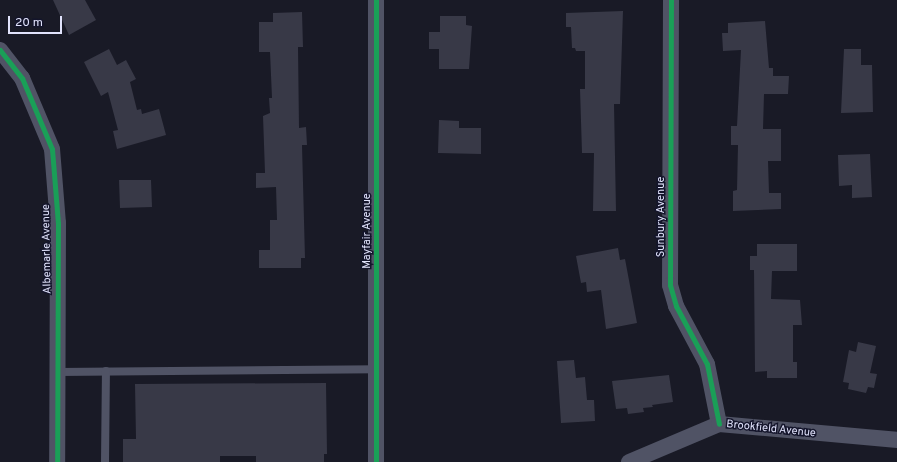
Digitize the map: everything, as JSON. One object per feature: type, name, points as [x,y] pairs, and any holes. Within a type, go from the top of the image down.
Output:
[{"type":"street","name":"Mayfair Avenue","points":[[376,0],[376,462]]},
{"type":"street","name":"Sunbury Avenue","points":[[671,0],[670,286],[676,306],[707,364],[719,424]]},
{"type":"street","name":"Albemarle Avenue","points":[[0,50],[22,78],[52,149],[58,222],[57,462]]},
{"type":"street","name":"Brookfield Avenue","points":[[629,462],[719,424],[897,440]]},
{"type":"lane","points":[[58,372],[377,369]]},
{"type":"lane","points":[[105,462],[106,371]]},
{"type":"building","points":[[53,0],[85,0],[96,20],[69,35]]},
{"type":"building","points":[[623,11],[620,104],[614,104],[616,211],[593,211],[594,153],[582,153],[580,89],[585,89],[585,51],[576,51],[575,48],[572,48],[571,27],[566,27],[566,13]]},
{"type":"building","points":[[302,12],[303,47],[298,47],[299,128],[306,127],[307,145],[302,145],[305,258],[301,258],[301,268],[259,268],[259,250],[270,250],[270,220],[277,220],[276,187],[256,188],[256,173],[265,173],[263,116],[270,113],[269,98],[272,98],[270,52],[259,52],[259,22],[273,22],[273,13]]},
{"type":"building","points":[[440,16],[466,16],[466,25],[472,26],[469,69],[439,69],[439,49],[429,49],[429,32],[440,32]]},
{"type":"building","points":[[765,21],[769,68],[773,68],[773,76],[789,76],[788,94],[764,94],[763,129],[781,129],[781,161],[768,161],[769,193],[781,193],[781,209],[733,211],[733,191],[737,190],[738,145],[731,145],[731,126],[737,126],[741,50],[723,51],[722,33],[728,33],[728,23]]},
{"type":"building","points":[[109,49],[117,65],[126,60],[136,79],[130,82],[137,110],[141,109],[142,114],[159,109],[166,135],[117,149],[113,131],[118,130],[108,92],[101,96],[84,62]]},
{"type":"building","points":[[844,49],[861,49],[861,65],[872,65],[873,112],[841,113]]},
{"type":"building","points":[[439,120],[459,121],[459,128],[481,128],[481,154],[438,153]]},
{"type":"building","points":[[870,154],[872,197],[852,198],[852,185],[839,186],[838,155]]},
{"type":"building","points":[[119,180],[151,180],[152,207],[120,208]]},
{"type":"building","points":[[757,244],[797,244],[797,271],[772,271],[771,299],[800,300],[802,325],[793,325],[793,362],[797,362],[797,378],[767,378],[767,371],[755,372],[754,270],[750,270],[750,256],[757,256]]},
{"type":"building","points":[[618,248],[620,260],[625,259],[637,323],[606,329],[601,290],[587,292],[586,282],[581,283],[576,256]]},
{"type":"building","points":[[858,342],[876,346],[870,373],[877,374],[874,388],[868,387],[866,393],[848,389],[849,383],[843,382],[849,350],[856,352]]},
{"type":"building","points":[[574,360],[576,378],[585,377],[587,400],[594,400],[595,421],[561,423],[557,361]]},
{"type":"building","points":[[669,375],[673,402],[652,405],[653,407],[643,408],[644,412],[628,414],[627,408],[616,409],[612,381]]},
{"type":"building","points":[[326,383],[327,454],[324,454],[324,462],[256,462],[256,456],[220,456],[220,462],[123,462],[123,439],[136,439],[135,384]]},
{"type":"cycle path","points":[[376,0],[376,462]]},
{"type":"cycle path","points":[[671,0],[670,285],[676,306],[707,364],[719,424]]},
{"type":"cycle path","points":[[0,50],[22,78],[52,149],[58,223],[57,462]]}]
